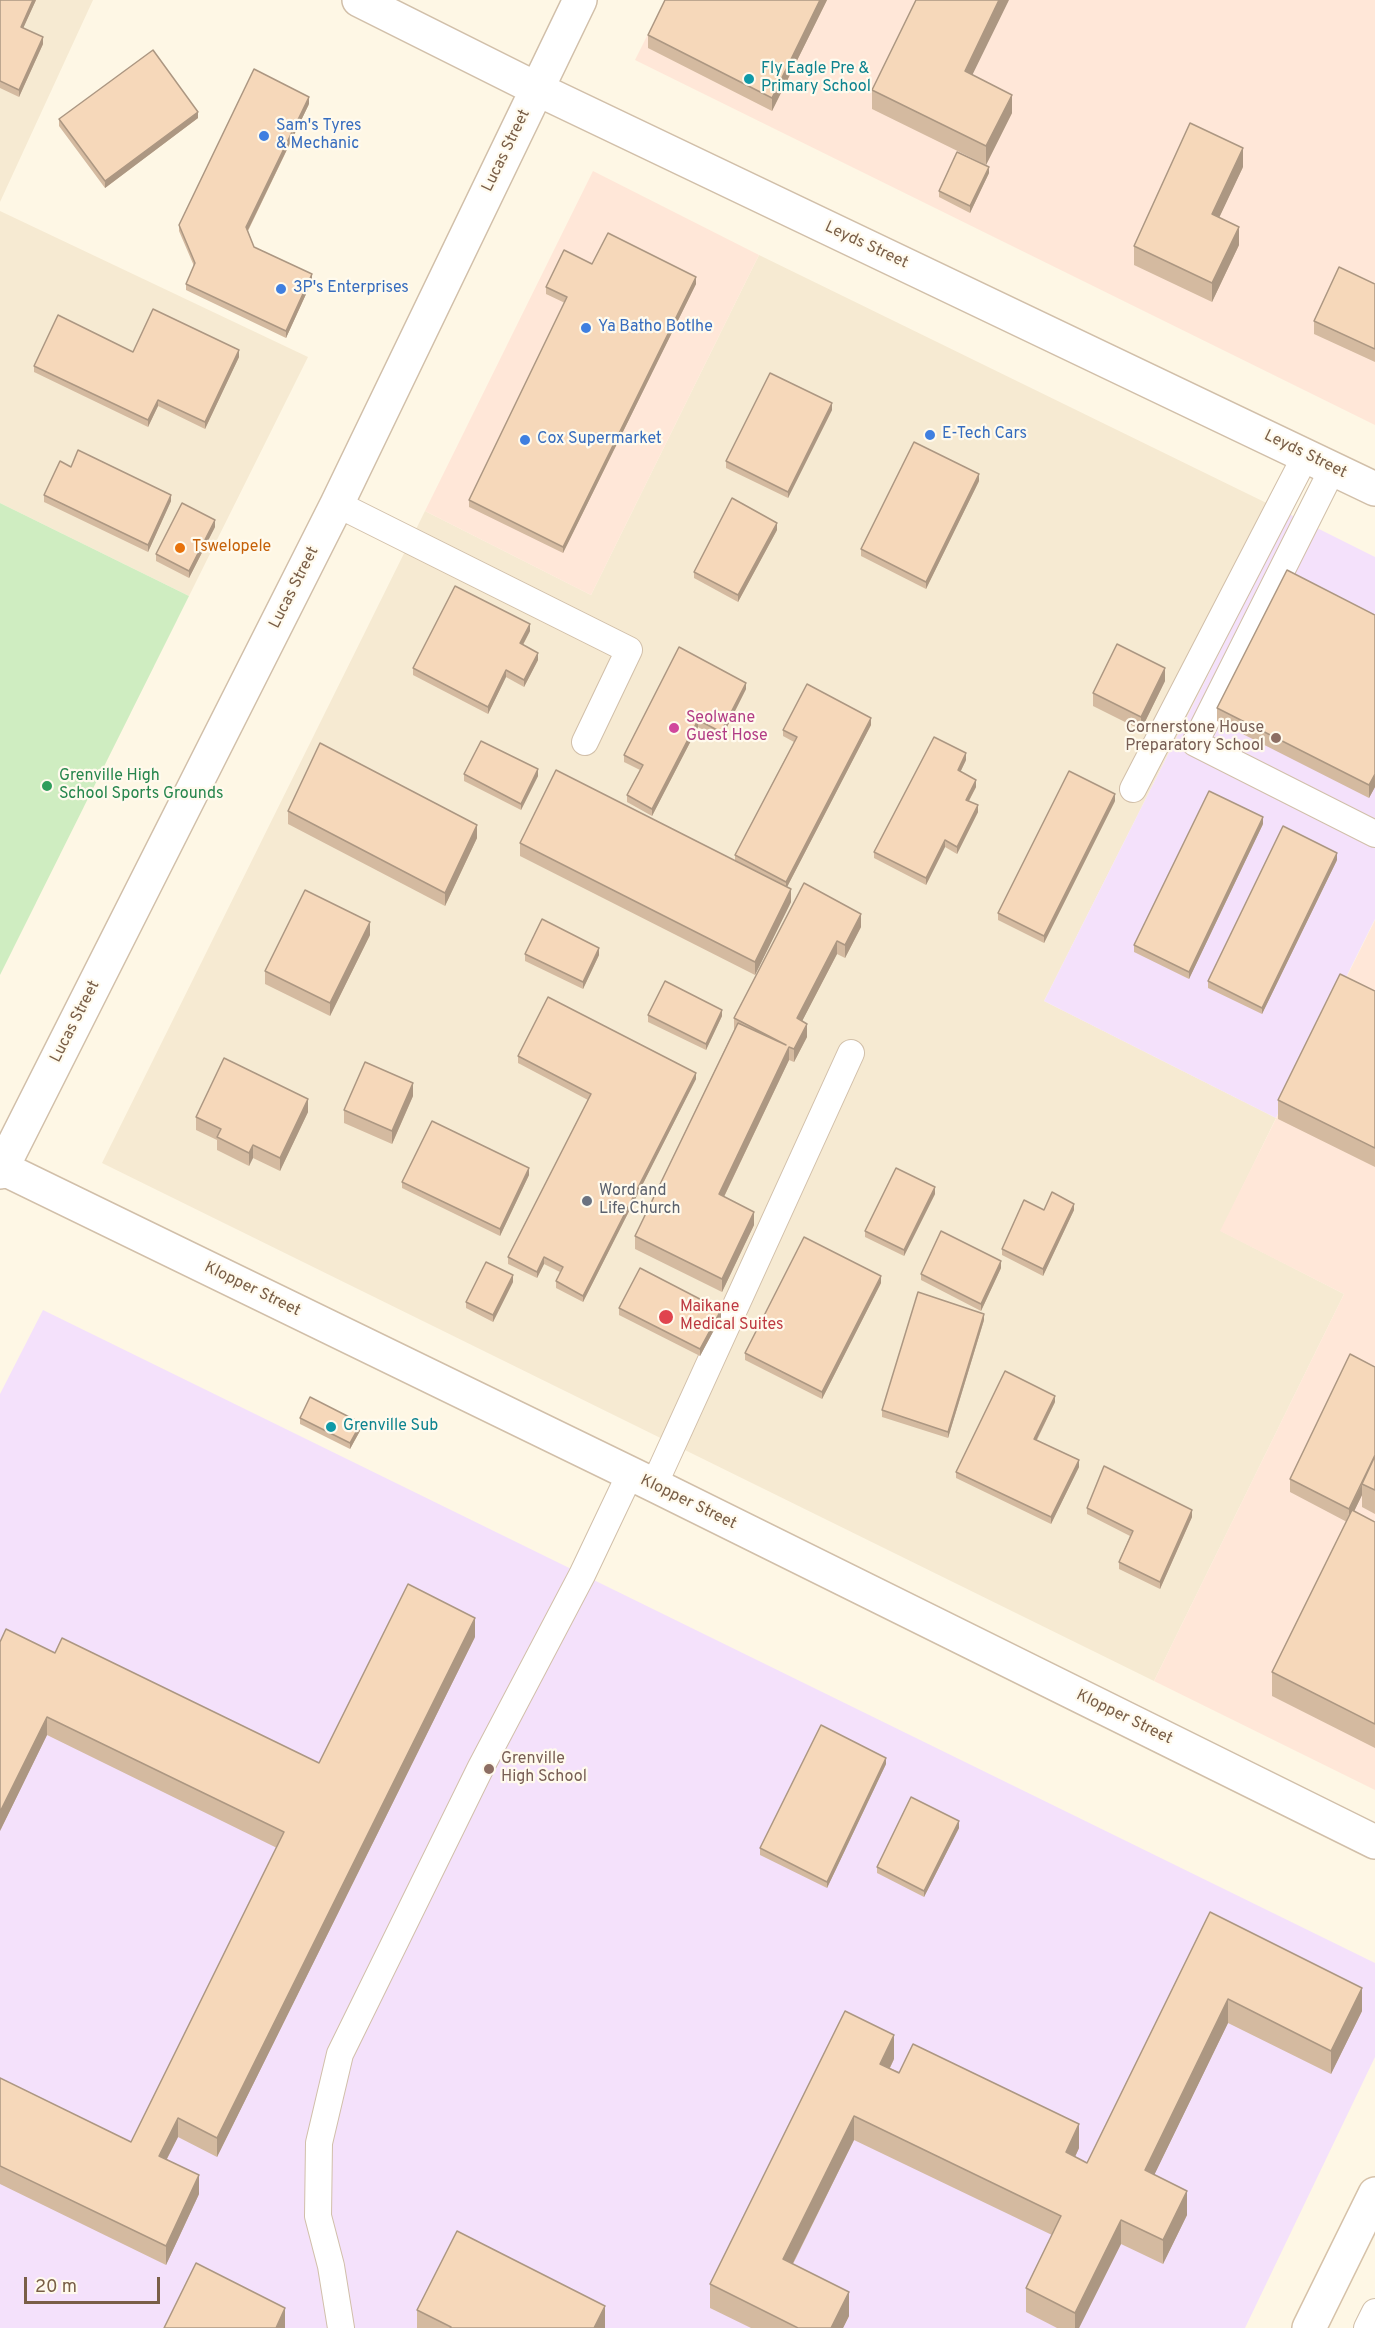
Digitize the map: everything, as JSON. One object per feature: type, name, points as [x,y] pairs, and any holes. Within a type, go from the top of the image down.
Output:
[{"type":"street","name":"Leyds Street","points":[[359,0],[537,89],[1375,489]]},
{"type":"street","name":"Lucas Street","points":[[1,1169],[337,504],[580,0]]},
{"type":"street","name":"Klopper Street","points":[[1,1169],[642,1479],[1375,1842]]},
{"type":"street","points":[[1309,2328],[1375,2194]]},
{"type":"lane","points":[[1133,789],[1320,462]]},
{"type":"lane","points":[[1320,462],[1195,743],[1375,834]]},
{"type":"lane","points":[[337,504],[628,650],[585,742]]},
{"type":"lane","points":[[341,2328],[331,2266],[318,2216],[320,2143],[340,2054],[481,1767],[582,1575],[642,1479],[851,1053]]},
{"type":"lane","points":[[1367,2328],[1375,2312]]},
{"type":"shaded area","points":[[0,0],[93,0],[0,202]]},
{"type":"shaded area","points":[[665,0],[1375,0],[1375,425],[635,60]]},
{"type":"shaded area","points":[[593,171],[759,255],[591,595],[425,511]]},
{"type":"shaded area","points":[[0,211],[308,357],[189,596],[0,503]]},
{"type":"shaded area","points":[[759,255],[1289,514],[1044,1001],[1276,1118],[1221,1231],[1344,1294],[1154,1681],[102,1163],[425,511],[591,595]]},
{"type":"shaded area","name":"Cornerstone House Preparatory School","points":[[1289,514],[1375,557],[1375,919],[1276,1118],[1044,1001]]},
{"type":"shaded area","points":[[1375,920],[1375,1790],[1154,1681],[1344,1294],[1220,1231]]},
{"type":"shaded area","name":"Grenville High School","points":[[43,1310],[1375,1963],[1375,2057],[1245,2328],[0,2328],[0,1394]]},
{"type":"green space","name":"Grenville High School Sports Grounds","points":[[0,503],[189,596],[0,975]]},
{"type":"building","points":[[0,0],[33,0],[21,27],[43,37],[19,90],[0,81]]},
{"type":"building","name":"Fly Eagle Pre & Primary School","points":[[665,0],[820,0],[772,98],[648,35]]},
{"type":"building","points":[[916,0],[999,0],[965,71],[1012,95],[986,146],[872,90]]},
{"type":"building","points":[[153,50],[198,112],[105,181],[59,119]]},
{"type":"building","points":[[254,69],[309,97],[246,227],[254,247],[312,274],[286,331],[186,284],[195,263],[179,225]]},
{"type":"building","points":[[1190,123],[1243,148],[1212,214],[1239,227],[1212,283],[1134,246]]},
{"type":"building","points":[[957,152],[989,167],[970,206],[939,191]]},
{"type":"building","points":[[608,233],[696,277],[563,547],[469,500],[567,297],[546,287],[564,250],[592,264]]},
{"type":"building","points":[[1339,267],[1375,284],[1375,349],[1314,321]]},
{"type":"building","points":[[153,309],[239,350],[205,422],[158,400],[148,420],[34,366],[58,315],[133,352]]},
{"type":"building","points":[[770,373],[832,403],[788,492],[726,461]]},
{"type":"building","points":[[914,442],[979,474],[926,582],[861,549]]},
{"type":"building","points":[[78,450],[171,495],[148,545],[44,495],[60,461],[71,467]]},
{"type":"building","points":[[732,498],[777,523],[738,595],[694,572]]},
{"type":"building","points":[[182,503],[215,520],[189,571],[156,554]]},
{"type":"building","points":[[1287,570],[1375,615],[1375,774],[1369,785],[1217,708]]},
{"type":"building","points":[[455,586],[530,624],[520,643],[538,653],[524,680],[506,670],[488,707],[413,668]]},
{"type":"building","points":[[1117,644],[1165,668],[1141,717],[1093,693]]},
{"type":"building","points":[[679,647],[746,683],[721,732],[698,720],[652,809],[627,795],[643,765],[624,755]]},
{"type":"building","points":[[807,684],[871,718],[786,882],[735,855],[797,737],[783,730]]},
{"type":"building","points":[[934,737],[966,753],[958,770],[976,780],[966,800],[978,805],[957,847],[945,840],[926,878],[874,852]]},
{"type":"building","points":[[481,741],[538,769],[521,804],[464,774]]},
{"type":"building","points":[[320,743],[477,825],[445,893],[288,811]]},
{"type":"building","points":[[556,770],[791,889],[755,962],[520,843]]},
{"type":"building","points":[[1069,771],[1115,794],[1044,936],[998,913]]},
{"type":"building","points":[[1209,791],[1263,817],[1189,972],[1134,945]]},
{"type":"building","points":[[1283,826],[1337,853],[1262,1008],[1208,981]]},
{"type":"building","points":[[804,883],[861,914],[845,945],[837,941],[797,1018],[807,1024],[794,1049],[789,1047],[719,1194],[754,1212],[722,1279],[635,1236],[738,1023],[786,1045],[734,1018]]},
{"type":"building","points":[[305,890],[370,922],[330,1003],[265,971]]},
{"type":"building","points":[[542,919],[599,948],[583,982],[525,954]]},
{"type":"building","points":[[1340,974],[1375,991],[1375,1148],[1278,1100]]},
{"type":"building","points":[[665,981],[722,1010],[706,1044],[648,1015]]},
{"type":"building","points":[[548,997],[696,1073],[583,1296],[556,1281],[563,1267],[544,1257],[537,1272],[508,1257],[591,1094],[518,1056]]},
{"type":"building","points":[[224,1058],[308,1099],[280,1158],[253,1145],[249,1153],[217,1137],[221,1129],[196,1117]]},
{"type":"building","points":[[365,1062],[413,1083],[392,1131],[344,1110]]},
{"type":"building","points":[[432,1121],[529,1168],[500,1229],[402,1182]]},
{"type":"building","points":[[896,1168],[935,1187],[904,1250],[865,1231]]},
{"type":"building","points":[[1052,1192],[1074,1204],[1043,1269],[1002,1249],[1024,1200],[1044,1210]]},
{"type":"building","points":[[941,1231],[1001,1261],[981,1304],[921,1274]]},
{"type":"building","points":[[804,1237],[881,1276],[822,1392],[745,1353]]},
{"type":"building","points":[[486,1262],[513,1275],[493,1315],[466,1302]]},
{"type":"building","points":[[640,1268],[721,1310],[700,1349],[619,1308]]},
{"type":"building","points":[[918,1292],[984,1314],[948,1432],[882,1410]]},
{"type":"building","points":[[1350,1354],[1375,1367],[1375,1455],[1349,1509],[1290,1479]]},
{"type":"building","points":[[1005,1371],[1055,1396],[1034,1439],[1079,1460],[1051,1517],[956,1472]]},
{"type":"building","name":"Grenville Sub","points":[[310,1397],[361,1423],[350,1443],[300,1418]]},
{"type":"building","points":[[1375,1456],[1375,1490],[1362,1484]]},
{"type":"building","points":[[1104,1466],[1192,1510],[1160,1582],[1119,1562],[1133,1531],[1087,1508]]},
{"type":"building","points":[[1352,1510],[1375,1522],[1375,1724],[1272,1672]]},
{"type":"building","points":[[408,1584],[475,1618],[217,2138],[178,2118],[159,2156],[199,2175],[166,2246],[0,2166],[0,2078],[131,2142],[284,1832],[47,1717],[0,1812],[0,1642],[6,1629],[55,1653],[62,1638],[319,1763]]},
{"type":"building","points":[[821,1725],[886,1758],[827,1882],[760,1848]]},
{"type":"building","points":[[911,1797],[959,1821],[924,1891],[877,1867]]},
{"type":"building","points":[[1210,1912],[1362,1988],[1331,2051],[1228,1999],[1145,2170],[1187,2191],[1163,2240],[1121,2220],[1075,2313],[1026,2288],[1061,2216],[854,2116],[783,2259],[849,2292],[831,2328],[798,2328],[710,2284],[845,2011],[894,2035],[880,2064],[899,2073],[913,2044],[1079,2124],[1066,2152],[1087,2163]]},
{"type":"building","points":[[457,2231],[605,2306],[594,2328],[450,2328],[417,2310]]},
{"type":"building","points":[[196,2263],[285,2308],[276,2328],[164,2328]]},
{"type":"place","name":"Fly Eagle Pre & Primary School","points":[[749,79]]},
{"type":"place","name":"Sam's Tyres & Mechanic","points":[[264,136]]},
{"type":"place","name":"3P's Enterprises","points":[[281,289]]},
{"type":"place","name":"Ya Batho Botlhe","points":[[586,328]]},
{"type":"place","name":"E-Tech Cars","points":[[930,435]]},
{"type":"place","name":"Cox Supermarket","points":[[525,440]]},
{"type":"place","name":"Tswelopele","points":[[180,548]]},
{"type":"place","name":"Seolwane Guest Hose","points":[[674,728]]},
{"type":"place","name":"Cornerstone House Preparatory School","points":[[1276,738]]},
{"type":"place","name":"Grenville High School Sports Grounds","points":[[47,786]]},
{"type":"place","name":"Word and Life Church","points":[[587,1201]]},
{"type":"place","name":"Maikane Medical Suites","points":[[666,1317]]},
{"type":"place","name":"Grenville Sub","points":[[331,1427]]},
{"type":"place","name":"Grenville High School","points":[[489,1769]]}]
